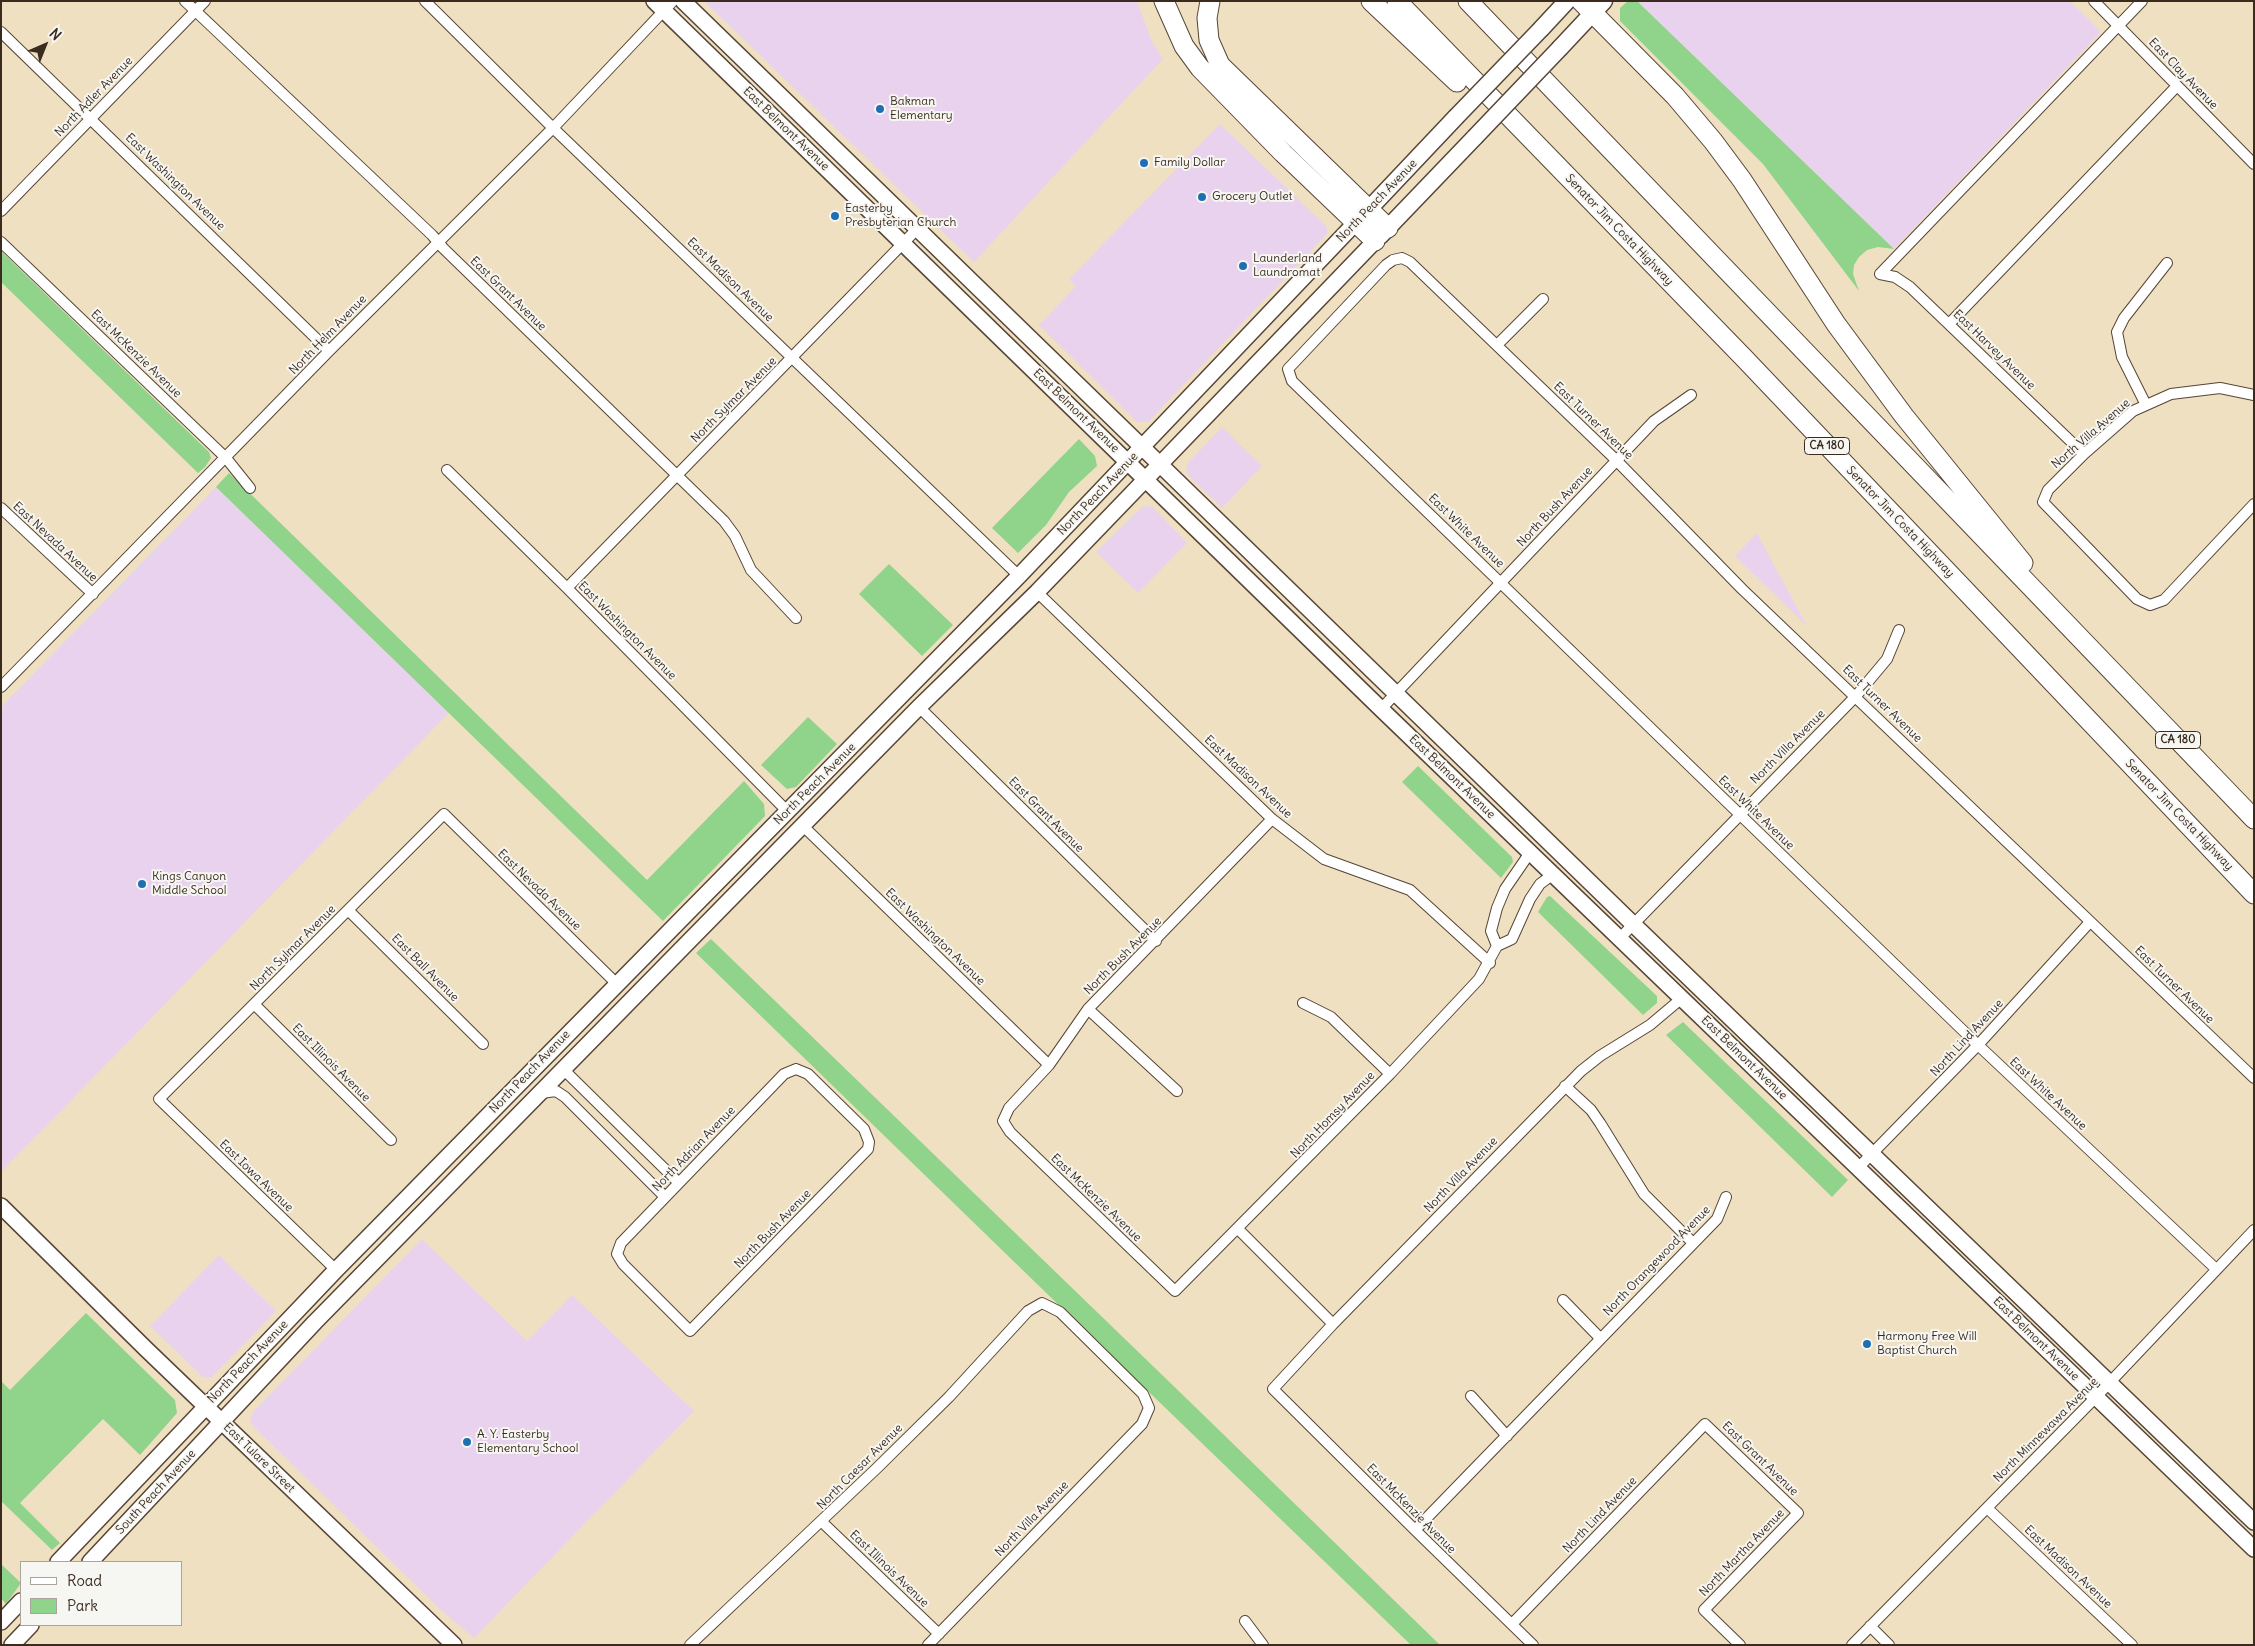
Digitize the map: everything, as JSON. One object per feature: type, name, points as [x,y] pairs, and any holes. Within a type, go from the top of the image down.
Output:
[{"type":"highway","points":[[1164,1],[1184,46],[1200,68],[1283,153],[1362,216]]},
{"type":"highway","points":[[1210,1],[1207,18],[1209,40],[1220,65],[1382,235]]},
{"type":"highway","points":[[1371,1],[1434,59],[1557,181],[1744,358]]},
{"type":"highway","name":"Senator Jim Costa Highway","points":[[1397,1],[1744,358],[2254,894]]},
{"type":"highway","name":"CA 180","points":[[1468,1],[2254,818]]},
{"type":"highway","points":[[1593,5],[1675,96],[1712,141],[1747,188],[1836,324],[1904,416],[2103,661]]},
{"type":"main road","name":"East Belmont Avenue","points":[[683,1],[1395,694],[2254,1522]]},
{"type":"main road","name":"North Peach Avenue","points":[[59,1561],[336,1270],[1019,576],[1567,1]]},
{"type":"main road","name":"East Belmont Avenue","points":[[664,4],[904,243],[1381,709],[2254,1549]]},
{"type":"main road","name":"North Peach Avenue","points":[[221,1420],[742,886],[919,707],[1037,592],[1160,466],[1560,48],[1593,5]]},
{"type":"main road","points":[[919,707],[920,693],[973,636],[984,612]]},
{"type":"main road","points":[[742,886],[752,865],[785,826],[787,811]]},
{"type":"main road","points":[[563,1069],[561,1060],[566,1052],[615,999],[617,984]]},
{"type":"main road","name":"East Tulare Street","points":[[1,1206],[454,1645]]},
{"type":"main road","name":"South Peach Avenue","points":[[91,1561],[206,1439],[221,1420]]},
{"type":"main road","points":[[1,1622],[20,1602]]},
{"type":"main road","points":[[12,1645],[30,1626]]},
{"type":"street","name":"East Grant Avenue","points":[[185,1],[438,241],[675,476],[724,521],[735,536],[751,570],[796,618]]},
{"type":"street","name":"North Adler Avenue","points":[[1,211],[205,1]]},
{"type":"street","name":"East Madison Avenue","points":[[425,1],[553,128],[1019,576]]},
{"type":"street","name":"East Clay Avenue","points":[[2094,1],[2119,25],[2176,87],[2254,164]]},
{"type":"street","points":[[2119,25],[2142,1]]},
{"type":"street","name":"North Helm Avenue","points":[[1,687],[329,351],[553,128],[664,4]]},
{"type":"street","name":"East Harvey Avenue","points":[[2084,454],[1910,287],[1895,277],[1880,274],[2119,25]]},
{"type":"street","name":"East Washington Avenue","points":[[1,32],[329,351]]},
{"type":"street","points":[[1948,324],[2176,87]]},
{"type":"street","name":"North Sylmar Avenue","points":[[567,588],[917,229]]},
{"type":"street","name":"East McKenzie Avenue","points":[[1,242],[226,458],[250,488]]},
{"type":"street","name":"East Turner Avenue","points":[[1288,369],[1386,265],[1393,260],[1402,258],[1410,262],[1616,460],[1742,589],[2254,1078]]},
{"type":"street","points":[[2146,405],[2122,357],[2117,332],[2124,318],[2167,263]]},
{"type":"street","points":[[1497,345],[1543,299]]},
{"type":"street","name":"East White Avenue","points":[[1288,369],[1292,381],[1978,1045],[2216,1269]]},
{"type":"street","name":"North Villa Avenue","points":[[2254,395],[2220,388],[2170,394],[2133,411],[2084,454],[2048,490],[2043,502],[2137,599],[2150,605],[2164,600],[2254,504]]},
{"type":"street","name":"North Bush Avenue","points":[[1381,709],[1654,420],[1691,395]]},
{"type":"street","name":"East Washington Avenue","points":[[447,470],[567,588],[787,811]]},
{"type":"street","name":"East Nevada Avenue","points":[[1,508],[92,594]]},
{"type":"street","name":"East Madison Avenue","points":[[1037,592],[1272,819],[1324,859],[1410,890],[1490,963]]},
{"type":"street","name":"North Villa Avenue","points":[[1620,938],[1856,696],[1887,659],[1900,630]]},
{"type":"street","name":"East Grant Avenue","points":[[919,707],[1156,940]]},
{"type":"street","name":"North Sylmar Avenue","points":[[159,1099],[444,814]]},
{"type":"street","name":"East Nevada Avenue","points":[[444,814],[617,984]]},
{"type":"street","name":"North Bush Avenue","points":[[1003,1121],[1010,1108],[1049,1065],[1088,1009],[1272,819]]},
{"type":"street","name":"East Washington Avenue","points":[[803,826],[1049,1065]]},
{"type":"street","points":[[1497,946],[1491,931],[1497,908],[1505,889],[1527,857],[1527,849]]},
{"type":"street","name":"North Homsy Avenue","points":[[1175,1291],[1390,1074],[1479,979],[1490,963],[1497,946],[1512,939],[1530,899],[1540,884],[1548,878],[1556,876]]},
{"type":"street","name":"East Ball Avenue","points":[[348,910],[483,1044]]},
{"type":"street","name":"North Lind Avenue","points":[[1858,1168],[1978,1045],[2090,922]]},
{"type":"street","name":"North Villa Avenue","points":[[1274,1389],[1333,1324],[1566,1086],[1600,1056],[1664,1016],[1682,998]]},
{"type":"street","name":"East Illinois Avenue","points":[[254,1004],[391,1140]]},
{"type":"street","points":[[1303,1004],[1332,1017],[1390,1074]]},
{"type":"street","points":[[1088,1009],[1177,1091]]},
{"type":"street","points":[[563,1069],[679,1183]]},
{"type":"street","name":"North Adrian Avenue","points":[[617,1254],[621,1243],[784,1074],[796,1069],[808,1074],[864,1129],[869,1142]]},
{"type":"street","points":[[1566,1086],[1600,1123],[1644,1194],[1693,1243]]},
{"type":"street","points":[[538,1094],[556,1091],[564,1097],[665,1196]]},
{"type":"street","name":"East Iowa Avenue","points":[[159,1099],[336,1270]]},
{"type":"street","name":"East McKenzie Avenue","points":[[1003,1121],[1010,1132],[1175,1291]]},
{"type":"street","name":"North Bush Avenue","points":[[617,1254],[622,1264],[690,1331],[865,1153],[869,1142]]},
{"type":"street","name":"North Orangewood Avenue","points":[[1415,1530],[1717,1219],[1726,1197]]},
{"type":"street","points":[[1238,1229],[1333,1324]]},
{"type":"street","name":"North Minnewawa Avenue","points":[[1852,1645],[2110,1383],[2254,1230]]},
{"type":"street","points":[[1563,1300],[1600,1338]]},
{"type":"street","name":"North Caesar Avenue","points":[[690,1645],[822,1522],[948,1397],[1028,1311],[1042,1303],[1060,1312],[1116,1366],[1144,1394],[1149,1408]]},
{"type":"street","name":"East McKenzie Avenue","points":[[1274,1389],[1533,1645]]},
{"type":"street","points":[[1471,1396],[1507,1436]]},
{"type":"street","name":"North Villa Avenue","points":[[928,1645],[1142,1424],[1149,1408]]},
{"type":"street","name":"East Grant Avenue","points":[[1705,1424],[1798,1513]]},
{"type":"street","name":"North Lind Avenue","points":[[1512,1624],[1705,1424]]},
{"type":"street","name":"East Madison Avenue","points":[[1987,1508],[2132,1645]]},
{"type":"street","name":"North Martha Avenue","points":[[1740,1645],[1704,1610],[1798,1513]]},
{"type":"street","name":"East Illinois Avenue","points":[[822,1522],[939,1634]]},
{"type":"street","points":[[1245,1621],[1263,1645]]},
{"type":"street","points":[[1870,1626],[1889,1645]]},
{"type":"shaded area","points":[[704,1],[1137,1],[1152,42],[1163,59],[974,262]]},
{"type":"shaded area","points":[[1637,1],[2070,1],[2101,32],[1894,249]]},
{"type":"shaded area","points":[[1220,124],[1327,227],[1327,234],[1148,422],[1137,422],[1039,325],[1076,286],[1069,279]]},
{"type":"shaded area","points":[[1222,427],[1262,466],[1222,508],[1189,476],[1186,470],[1188,463]]},
{"type":"shaded area","name":"Kings Canyon Middle School","points":[[216,487],[449,713],[1,1172],[1,707]]},
{"type":"shaded area","points":[[1152,506],[1187,543],[1138,593],[1096,552],[1142,507]]},
{"type":"shaded area","points":[[1757,533],[1788,591],[1807,626],[1735,556]]},
{"type":"shaded area","name":"A. Y. Easterby Elementary School","points":[[422,1239],[527,1341],[572,1295],[694,1411],[474,1638],[441,1610],[250,1421],[253,1412]]},
{"type":"shaded area","points":[[219,1255],[276,1311],[212,1377],[203,1377],[150,1326]]},
{"type":"green space","points":[[1628,1],[1637,1],[1894,249],[1878,247],[1867,250],[1859,257],[1854,265],[1853,274],[1859,291],[1763,164],[1620,21],[1620,8]]},
{"type":"green space","points":[[1,251],[209,452],[211,458],[205,467],[198,473],[1,282]]},
{"type":"green space","points":[[1079,439],[1095,456],[1097,466],[1069,492],[1046,525],[1018,553],[992,528]]},
{"type":"green space","points":[[229,473],[647,880],[744,781],[764,804],[765,816],[663,921],[216,487]]},
{"type":"green space","points":[[889,564],[953,625],[922,656],[859,594]]},
{"type":"green space","points":[[808,717],[837,744],[796,787],[787,789],[761,765]]},
{"type":"green space","points":[[1418,766],[1512,857],[1513,862],[1501,878],[1402,782]]},
{"type":"green space","points":[[1550,896],[1657,996],[1657,1003],[1643,1015],[1538,912],[1547,897]]},
{"type":"green space","points":[[711,939],[1440,1645],[1411,1645],[1037,1284],[696,953]]},
{"type":"green space","points":[[1683,1022],[1848,1180],[1832,1197],[1666,1035]]},
{"type":"green space","points":[[86,1313],[175,1400],[177,1413],[140,1455],[103,1419],[20,1503],[60,1543],[52,1550],[1,1501],[1,1381],[10,1390]]},
{"type":"green space","points":[[1,1564],[20,1582],[20,1584],[6,1604],[1,1598]]},
{"type":"place","name":"Bakman Elementary","points":[[880,109]]},
{"type":"place","name":"Family Dollar","points":[[1144,163]]},
{"type":"place","name":"Grocery Outlet","points":[[1202,197]]},
{"type":"place","name":"Easterby Presbyterian Church","points":[[835,216]]},
{"type":"place","name":"Launderland Laundromat","points":[[1243,266]]},
{"type":"place","name":"Kings Canyon Middle School","points":[[142,884]]},
{"type":"place","name":"Harmony Free Will Baptist Church","points":[[1867,1344]]},
{"type":"place","name":"A. Y. Easterby Elementary School","points":[[467,1442]]}]
